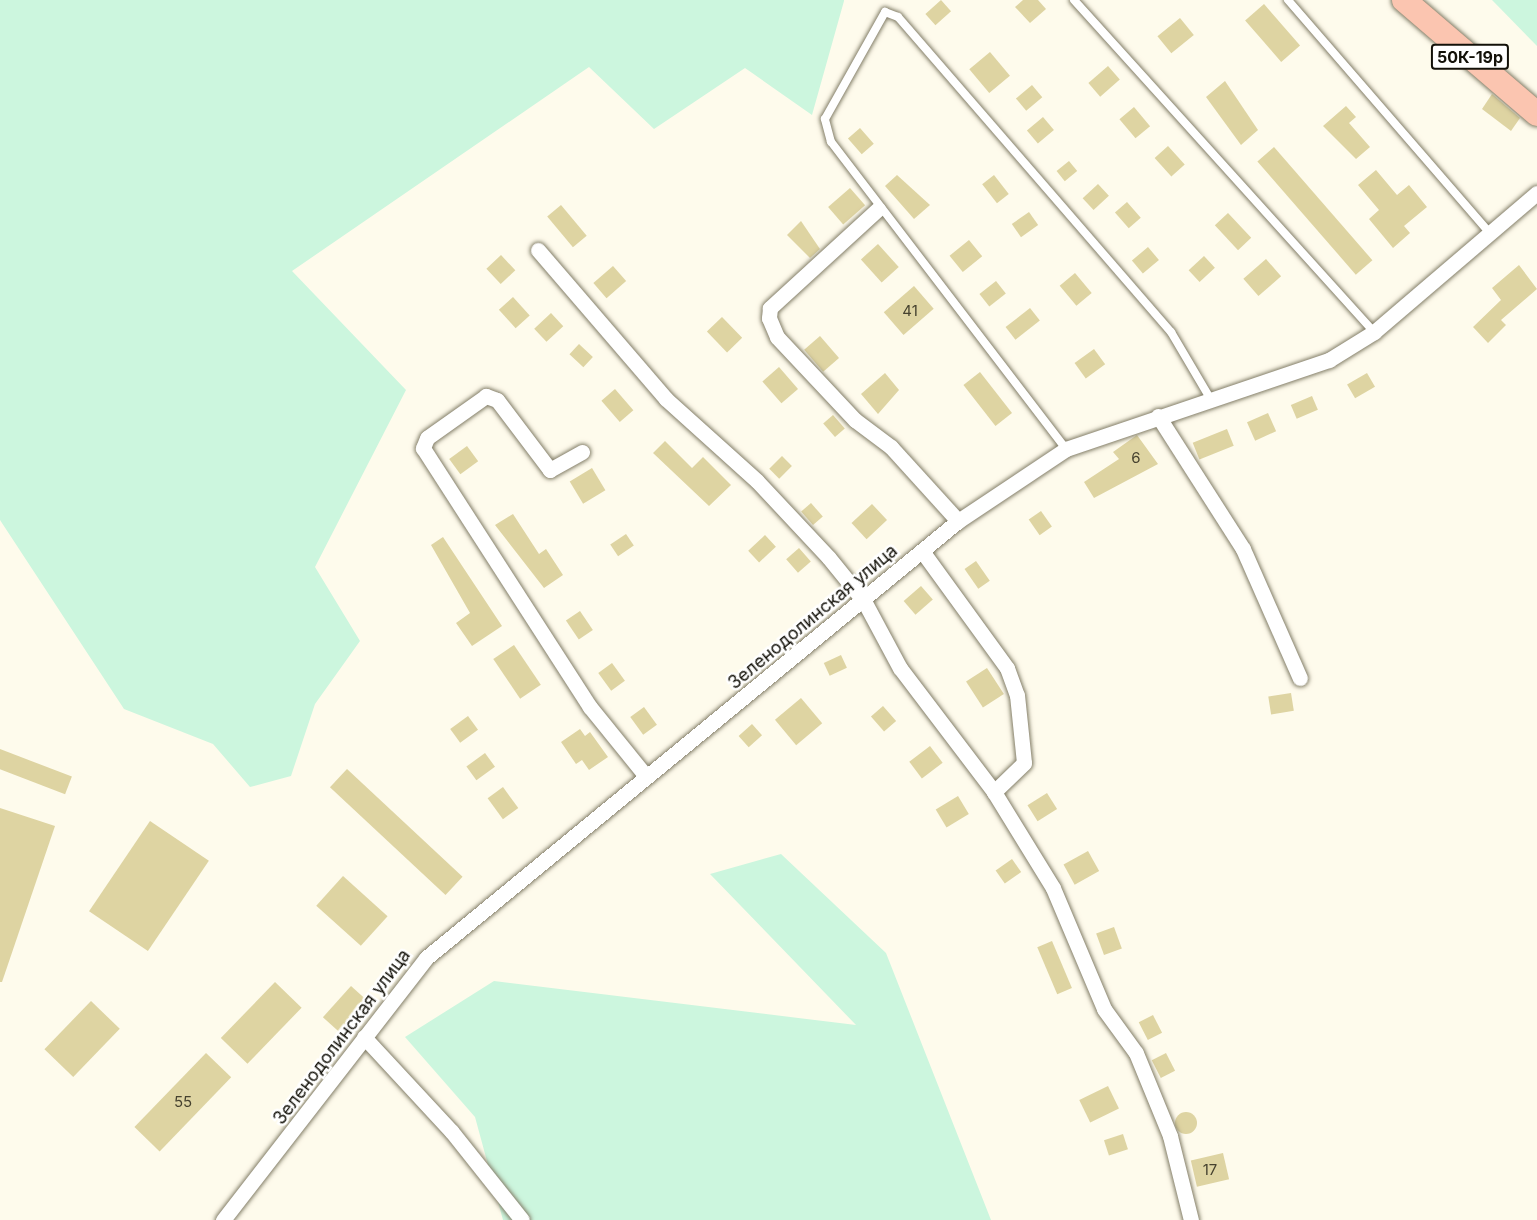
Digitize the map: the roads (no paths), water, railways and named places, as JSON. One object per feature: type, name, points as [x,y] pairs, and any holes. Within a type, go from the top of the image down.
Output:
[{"type":"main road","name":"50К-19р","points":[[1404,0],[1537,114]]},
{"type":"main road","name":"50К-19р","points":[[1429,0],[1537,93]]},
{"type":"street","name":"Зеленодолинская улица","points":[[223,1220],[426,958],[645,775],[748,699],[958,521],[1066,449],[1329,360],[1374,332],[1488,231],[1537,193]]},
{"type":"street","points":[[878,209],[770,308],[770,318],[777,337],[847,412],[891,447],[958,521]]},
{"type":"street","points":[[538,250],[666,399],[757,481],[864,601],[900,668],[994,792],[1053,888],[1104,1009],[1136,1053],[1170,1136],[1191,1220]]},
{"type":"street","points":[[582,452],[550,470],[497,400],[486,396],[427,438],[423,448],[590,707],[645,775]]},
{"type":"street","points":[[1158,416],[1243,549],[1300,678]]},
{"type":"street","points":[[922,551],[1007,669],[1017,695],[1024,763],[994,792]]},
{"type":"street","points":[[364,1036],[452,1132],[522,1220]]},
{"type":"lane","points":[[1074,0],[1374,332]]},
{"type":"lane","points":[[1288,0],[1488,231]]},
{"type":"lane","points":[[1066,449],[957,301],[878,209],[831,142],[825,119],[885,12],[898,17],[1171,332],[1211,400]]}]
